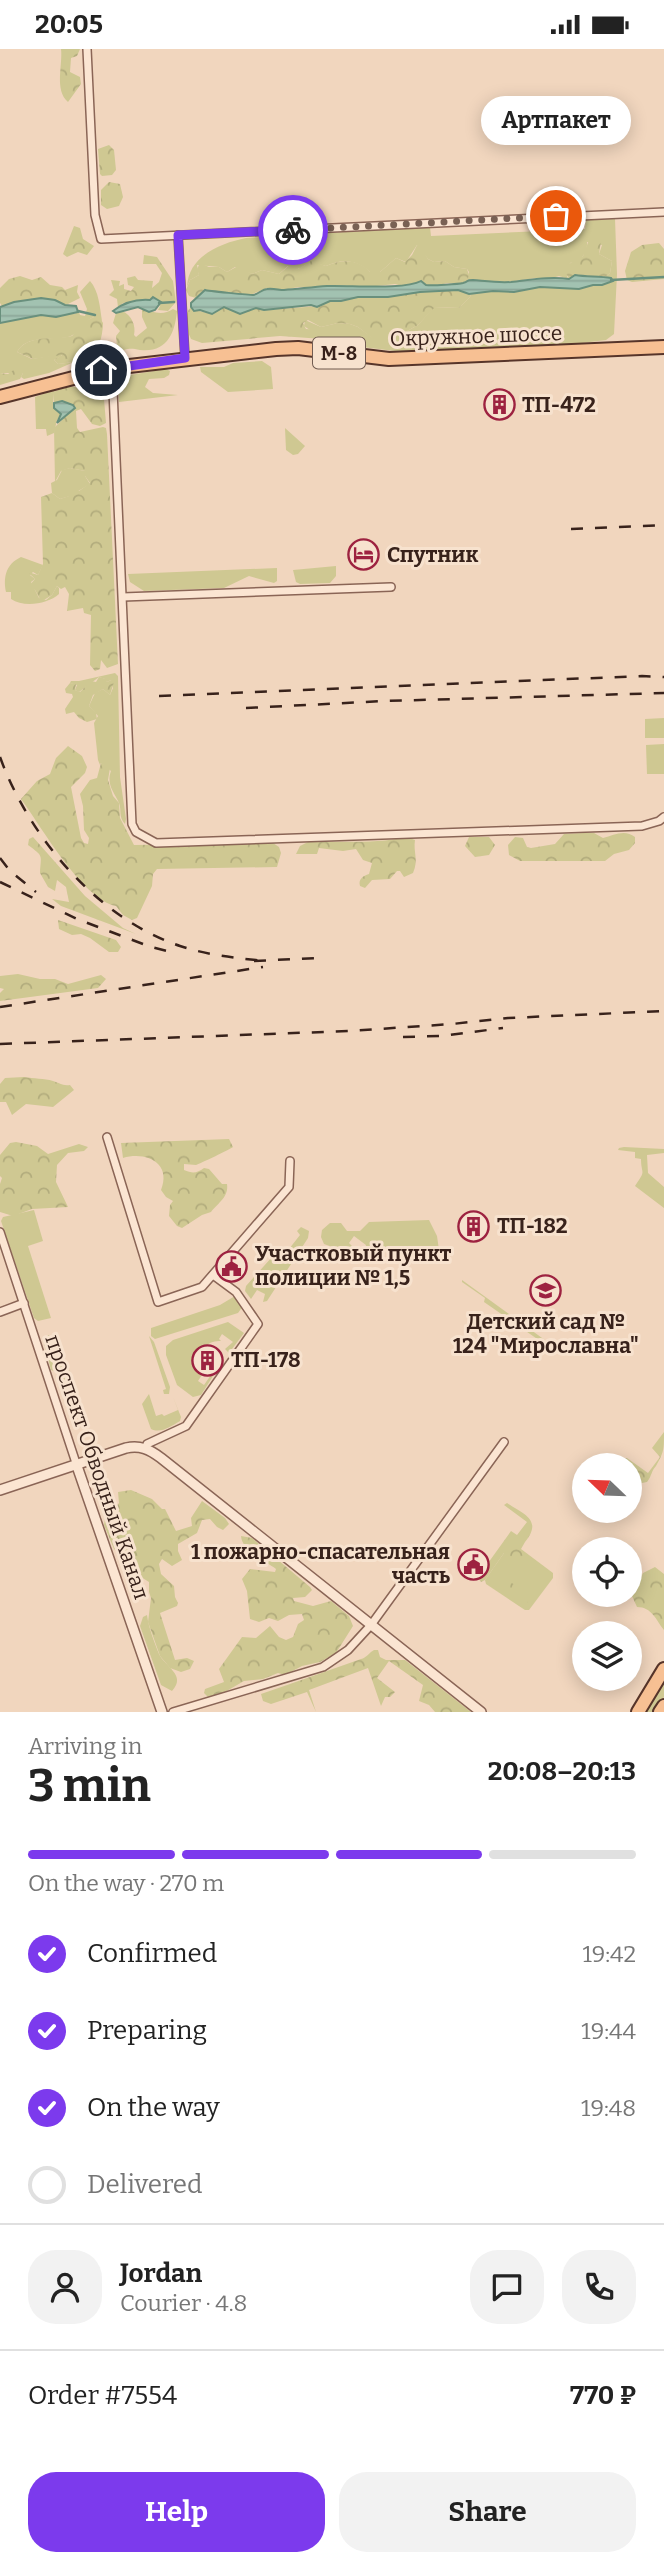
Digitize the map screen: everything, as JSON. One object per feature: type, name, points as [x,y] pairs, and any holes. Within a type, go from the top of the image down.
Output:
[{"type":"main road","name":"Окружное шоссе","points":[[0,397],[112,368],[185,358],[298,348],[390,359],[664,347]]},
{"type":"main road","points":[[638,1712],[664,1669]]},
{"type":"main road","points":[[660,1712],[664,1706]]},
{"type":"street","points":[[87,49],[95,215],[101,239],[664,212]]},
{"type":"street","points":[[178,235],[185,358]]},
{"type":"street","points":[[112,368],[123,597],[127,759],[132,824],[136,832],[156,843],[642,826],[664,817]]},
{"type":"street","points":[[123,597],[391,587]]},
{"type":"street","points":[[107,1137],[158,1302],[202,1287],[289,1187],[290,1161]]},
{"type":"street","name":"проспект Обводный Канал","points":[[0,1232],[162,1712]]},
{"type":"street","points":[[146,1448],[147,1444],[186,1426],[258,1324],[236,1292],[213,1275]]},
{"type":"street","points":[[0,1312],[24,1303]]},
{"type":"street","points":[[173,1712],[323,1667],[348,1650],[371,1625],[504,1442]]},
{"type":"street","points":[[0,1490],[126,1448],[146,1448],[481,1712]]},
{"type":"green space","points":[[61,49],[80,49],[77,56],[71,58],[70,72],[80,77],[81,84],[68,102],[60,84]]},
{"type":"green space","points":[[109,145],[114,150],[116,170],[112,175],[102,176],[98,149]]},
{"type":"green space","points":[[109,182],[120,184],[123,197],[119,206],[107,209],[101,205],[101,190]]},
{"type":"green space","points":[[615,219],[617,274],[614,334],[606,340],[566,345],[403,352],[321,342],[323,339],[304,326],[305,320],[321,327],[338,323],[350,324],[377,341],[400,335],[418,325],[434,307],[459,308],[472,292],[514,292],[540,287],[579,289],[596,285],[611,278],[605,277],[610,273],[612,261],[599,254],[602,245],[587,242],[583,256],[570,263],[567,277],[569,279],[559,276],[546,280],[536,278],[508,282],[467,281],[467,269],[454,267],[445,261],[434,262],[428,259],[417,245],[406,262],[396,258],[380,272],[370,272],[360,265],[344,261],[326,266],[310,264],[300,269],[288,266],[279,274],[262,270],[252,274],[235,267],[227,272],[219,267],[197,265],[199,275],[190,280],[187,287],[193,267],[200,259],[226,243],[246,238],[430,227],[431,236],[585,229],[586,220]]},
{"type":"green space","points":[[74,226],[80,228],[83,239],[94,246],[87,255],[78,252],[67,257],[63,254]]},
{"type":"green space","points":[[590,237],[601,242],[599,254],[612,261],[610,273],[605,277],[575,275],[569,279],[565,271],[567,265],[583,256]]},
{"type":"green space","points":[[659,243],[664,249],[664,279],[632,282],[627,280],[625,271],[631,252],[642,245]]},
{"type":"green space","points":[[417,245],[428,259],[434,262],[445,261],[454,267],[467,269],[467,281],[436,286],[395,284],[367,287],[298,287],[284,290],[267,288],[250,295],[203,291],[196,298],[189,296],[186,290],[190,280],[199,275],[197,269],[200,263],[219,267],[227,272],[238,266],[252,274],[262,270],[279,274],[291,264],[299,269],[311,261],[326,266],[349,261],[370,272],[380,272],[396,258],[405,262]]},
{"type":"green space","points":[[144,255],[157,257],[173,281],[176,302],[168,311],[158,310],[160,306],[155,298],[123,303],[118,307],[117,299],[109,295],[114,290],[111,280],[120,281],[119,286],[124,284],[124,289],[131,291],[134,287],[128,285],[127,278],[135,276],[138,280],[153,281],[152,288],[159,282],[162,273],[156,264],[143,264]]},
{"type":"green space","points":[[20,276],[32,280],[41,277],[50,285],[65,290],[78,285],[80,298],[66,305],[41,300],[2,306],[0,288],[9,279]]},
{"type":"green space","points":[[90,281],[100,305],[102,321],[94,317],[71,336],[33,340],[21,346],[17,352],[32,359],[61,354],[54,360],[58,364],[74,362],[49,373],[24,379],[21,377],[23,373],[0,373],[0,323],[41,315],[56,317],[75,314],[78,310],[80,315],[85,316],[87,309],[80,292]]},
{"type":"green space","points":[[458,290],[472,292],[459,308],[435,307],[418,325],[400,335],[377,342],[350,324],[338,323],[321,327],[308,320],[303,323],[306,329],[320,330],[323,339],[280,336],[202,343],[191,339],[186,322],[191,307],[192,310],[209,313],[224,307],[240,314],[256,308],[265,310],[320,306],[330,301],[352,298]]},
{"type":"green space","points":[[142,309],[158,313],[173,309],[177,311],[172,334],[163,345],[149,350],[124,350],[117,347],[116,336],[120,331],[113,323],[116,313],[122,311],[131,318],[136,337],[147,328]]},
{"type":"green space","points":[[94,317],[100,318],[103,323],[99,343],[91,355],[77,361],[58,364],[54,360],[62,355],[33,359],[17,352],[34,340],[72,336],[83,322]]},
{"type":"green space","points":[[262,361],[271,367],[273,389],[228,392],[201,372],[200,367],[224,367],[233,363]]},
{"type":"green space","points":[[15,369],[23,373],[20,379],[0,385],[0,373],[8,374]]},
{"type":"green space","points":[[166,369],[170,371],[169,375],[149,379],[145,387],[153,393],[178,395],[119,402],[118,384],[124,376]]},
{"type":"green space","points":[[96,380],[103,387],[106,423],[100,426],[92,424],[81,409],[76,411],[77,428],[80,432],[106,428],[118,664],[107,668],[101,660],[100,669],[95,671],[90,665],[91,615],[84,613],[83,608],[67,611],[69,594],[65,587],[61,589],[57,586],[52,595],[44,600],[40,599],[29,586],[35,579],[28,572],[38,575],[43,564],[41,497],[52,493],[60,499],[69,496],[72,489],[79,491],[90,483],[85,471],[70,468],[61,471],[55,482],[54,428],[75,407],[66,402],[54,402],[53,392],[69,386],[81,388],[88,381]]},
{"type":"green space","points":[[54,390],[53,404],[61,415],[54,433],[47,436],[46,429],[36,429],[35,397]]},
{"type":"green space","points":[[285,428],[305,446],[298,454],[293,455],[286,450]]},
{"type":"green space","points":[[70,468],[85,471],[90,484],[60,499],[52,493],[51,483],[57,480],[62,470]]},
{"type":"green space","points":[[21,557],[43,565],[38,575],[33,572],[30,575],[35,579],[31,582],[39,598],[46,600],[57,586],[59,594],[49,600],[36,604],[11,599],[11,592],[6,592],[5,576],[12,563]]},
{"type":"green space","points":[[336,566],[336,576],[330,583],[300,584],[296,582],[293,570]]},
{"type":"green space","points":[[277,568],[277,581],[274,583],[249,576],[224,588],[144,591],[130,582],[128,574]]},
{"type":"green space","points":[[115,673],[118,676],[120,777],[125,824],[110,784],[111,771],[101,763],[100,765],[98,760],[94,723],[98,716],[89,706],[95,693],[103,689],[110,695],[113,688],[111,680],[107,682],[99,677],[79,692],[75,690],[77,685],[70,683]]},
{"type":"green space","points":[[99,677],[107,682],[114,682],[110,695],[103,689],[93,695],[89,706],[96,713],[97,719],[87,722],[74,712],[66,714],[65,709],[73,697],[72,694],[66,693],[65,689],[70,683],[76,684],[75,690],[80,692]]},
{"type":"green space","points":[[664,718],[664,738],[645,738],[645,719]]},
{"type":"green space","points":[[664,744],[664,774],[647,774],[646,745]]},
{"type":"green space","points":[[68,746],[82,756],[87,767],[85,773],[71,787],[84,843],[88,844],[89,838],[84,830],[80,794],[90,780],[97,778],[101,763],[110,768],[108,780],[113,796],[119,803],[120,818],[134,845],[273,843],[279,847],[281,853],[277,867],[157,869],[137,918],[132,920],[123,915],[116,906],[103,901],[76,876],[21,799],[37,781],[50,774],[56,758]]},
{"type":"green space","points":[[594,833],[603,838],[627,833],[635,837],[635,843],[629,850],[614,854],[605,861],[520,861],[509,855],[508,845],[515,837],[523,838],[527,847],[531,848],[555,844],[564,834]]},
{"type":"green space","points":[[33,837],[85,896],[123,928],[136,934],[61,906],[52,899],[69,902],[66,887],[57,880],[55,891],[48,887],[40,873],[40,856],[28,845],[29,839]]},
{"type":"green space","points":[[406,837],[415,840],[416,864],[413,873],[404,877],[397,871],[390,879],[372,880],[365,888],[360,886],[360,881],[369,874],[372,863],[363,860],[356,849],[343,851],[319,848],[317,854],[296,854],[300,846],[308,842],[371,841]]},
{"type":"green space","points":[[469,837],[489,837],[495,845],[489,855],[475,857],[465,846]]},
{"type":"green space","points":[[58,920],[116,940],[121,947],[118,952],[109,952],[90,938],[81,934],[72,935],[59,929]]},
{"type":"green space","points":[[18,974],[55,979],[68,984],[101,975],[106,979],[98,988],[0,1001],[0,993],[4,989],[0,988],[0,976]]},
{"type":"green space","points":[[24,1077],[70,1085],[74,1090],[53,1107],[26,1104],[12,1115],[6,1102],[0,1102],[0,1084],[5,1078]]},
{"type":"green space","points":[[229,1139],[233,1147],[196,1165],[184,1164],[184,1170],[190,1172],[209,1169],[222,1184],[227,1184],[227,1189],[225,1196],[211,1212],[182,1228],[169,1216],[173,1201],[161,1190],[163,1173],[160,1166],[155,1161],[140,1156],[123,1158],[121,1143]]},
{"type":"green space","points":[[10,1143],[37,1146],[48,1154],[79,1144],[88,1147],[84,1151],[68,1153],[57,1165],[56,1182],[68,1207],[32,1209],[13,1216],[0,1212],[0,1155]]},
{"type":"green space","points":[[624,1147],[664,1149],[664,1153],[647,1155],[648,1173],[664,1187],[664,1208],[635,1186],[642,1174],[641,1159],[635,1158],[635,1152],[618,1150]]},
{"type":"green space","points":[[34,1210],[43,1241],[28,1246],[51,1318],[38,1321],[34,1318],[1,1221],[3,1217]]},
{"type":"green space","points":[[429,1220],[437,1236],[439,1250],[427,1249],[415,1256],[400,1251],[377,1253],[373,1249],[368,1253],[365,1252],[366,1245],[354,1236],[349,1243],[352,1246],[346,1252],[324,1244],[321,1237],[322,1230],[330,1223],[341,1223],[347,1231],[360,1231],[369,1222]]},
{"type":"green space","points":[[301,1227],[309,1231],[308,1238],[267,1301],[263,1302],[265,1294],[257,1290],[251,1299],[245,1291],[246,1286],[281,1247],[289,1249],[300,1235],[297,1231]]},
{"type":"green space","points":[[462,1280],[560,1351],[559,1354],[484,1302],[485,1298]]},
{"type":"green space","points":[[235,1296],[243,1306],[238,1313],[155,1339],[151,1336],[151,1328],[220,1305]]},
{"type":"green space","points":[[228,1322],[244,1333],[229,1353],[225,1349],[233,1342],[222,1334],[219,1339],[221,1341],[212,1342],[203,1349],[196,1360],[207,1367],[198,1381],[204,1385],[213,1372],[213,1376],[201,1395],[193,1397],[177,1385],[166,1355],[166,1346],[173,1340]]},
{"type":"green space","points":[[48,1335],[57,1339],[62,1365],[70,1371],[71,1381],[66,1382],[59,1373],[51,1370],[44,1343]]},
{"type":"green space","points":[[149,1336],[154,1342],[170,1387],[169,1394],[164,1394],[163,1390],[166,1389]]},
{"type":"green space","points":[[149,1394],[156,1416],[164,1416],[178,1410],[173,1397],[181,1417],[180,1421],[162,1430],[151,1429],[142,1404]]},
{"type":"green space","points":[[664,1432],[661,1457],[649,1480],[642,1483],[642,1469],[648,1473],[660,1457],[652,1448]]},
{"type":"green space","points":[[131,1490],[152,1499],[165,1509],[176,1531],[192,1526],[191,1518],[202,1501],[229,1524],[223,1530],[210,1519],[202,1520],[197,1533],[178,1544],[182,1560],[172,1566],[162,1559],[159,1564],[161,1574],[174,1586],[178,1603],[177,1606],[160,1613],[175,1660],[187,1658],[194,1661],[190,1669],[181,1672],[170,1668],[160,1656],[148,1622],[151,1598],[149,1582],[141,1577],[135,1562],[123,1558],[114,1549],[104,1525],[105,1519],[119,1503],[118,1492]]},
{"type":"green space","points":[[507,1503],[525,1514],[532,1523],[525,1542],[516,1541],[512,1546],[524,1552],[529,1559],[523,1565],[509,1560],[504,1553],[481,1582],[478,1577],[511,1531],[517,1535],[527,1522],[504,1505]]},
{"type":"green space","points":[[241,1536],[252,1538],[310,1587],[312,1590],[305,1597],[293,1598],[294,1601],[313,1606],[331,1601],[349,1616],[353,1626],[336,1653],[320,1662],[302,1666],[285,1675],[278,1673],[263,1679],[244,1681],[218,1696],[208,1697],[204,1693],[205,1689],[224,1682],[219,1669],[242,1637],[256,1638],[270,1626],[279,1637],[286,1640],[293,1637],[298,1624],[304,1620],[302,1614],[289,1615],[278,1621],[269,1618],[259,1622],[250,1619],[247,1591],[242,1579],[250,1569],[275,1572],[276,1569],[250,1551]]},
{"type":"green space","points":[[524,1536],[525,1542],[521,1549],[553,1573],[553,1578],[529,1610],[486,1584],[485,1580],[504,1553],[506,1544]]},
{"type":"green space","points":[[655,1567],[664,1574],[664,1630],[650,1612],[637,1607],[642,1607],[643,1573]]},
{"type":"green space","points":[[505,1579],[520,1588],[528,1601],[526,1607],[523,1608],[492,1587],[496,1580]]},
{"type":"green space","points":[[147,1615],[159,1654],[176,1676],[176,1685],[172,1691],[161,1685],[140,1626],[143,1617]]},
{"type":"green space","points":[[378,1650],[380,1657],[386,1660],[405,1660],[471,1712],[435,1712],[429,1705],[419,1701],[423,1685],[389,1661],[377,1678],[395,1692],[390,1697],[385,1697],[381,1706],[368,1668],[309,1690],[316,1712],[307,1692],[271,1704],[263,1701],[261,1694],[363,1658]]},
{"type":"green space","points":[[664,1676],[664,1697],[655,1712],[642,1712]]},
{"type":"shaded area","points":[[575,275],[611,278],[613,281],[579,289],[540,287],[514,292],[469,294],[458,290],[358,297],[330,301],[317,307],[311,305],[264,310],[256,308],[240,314],[224,307],[212,314],[194,311],[191,307],[191,303],[205,290],[253,295],[269,289],[390,286],[421,281],[426,285],[471,280],[506,282],[569,279]]},
{"type":"shaded area","points":[[153,297],[161,302],[155,310],[149,312],[138,307],[116,313],[113,311],[130,302],[150,300]]},
{"type":"shaded area","points":[[41,298],[76,306],[78,312],[56,317],[41,315],[0,323],[0,307]]},
{"type":"shaded area","points":[[62,401],[75,408],[57,423],[61,414],[54,408],[54,403]]},
{"type":"waterway","points":[[611,280],[664,277]]},
{"type":"waterway","points":[[159,303],[174,302]]},
{"type":"waterway","points":[[78,311],[95,315]]},
{"type":"railway","points":[[571,529],[664,525]]},
{"type":"railway","points":[[159,696],[664,677]]},
{"type":"railway","points":[[246,708],[664,693]]},
{"type":"railway","points":[[0,757],[13,787],[48,845],[94,895],[121,916],[180,946],[211,954],[265,961]]},
{"type":"railway","points":[[0,858],[10,871],[36,892]]},
{"type":"railway","points":[[0,882],[77,919],[151,947],[175,953]]},
{"type":"railway","points":[[254,961],[317,958]]},
{"type":"railway","points":[[0,1007],[263,967]]},
{"type":"railway","points":[[0,1044],[349,1031],[508,1018],[664,1011]]},
{"type":"railway","points":[[403,1037],[441,1036],[503,1028]]},
{"type":"way so far","points":[[293,230],[556,216]]},
{"type":"place","name":"Артпакет","points":[[556,216]]},
{"type":"place","name":"ТП-472","points":[[499,405]]},
{"type":"place","name":"Спутник","points":[[364,555]]},
{"type":"place","name":"ТП-182","points":[[474,1226]]},
{"type":"place","name":"Участковый пункт полиции № 1,5","points":[[232,1266]]},
{"type":"place","name":"Детский сад № 124 \"Мирославна\"","points":[[546,1290]]},
{"type":"place","name":"ТП-178","points":[[208,1360]]},
{"type":"place","name":"1 пожарно-спасательная часть","points":[[473,1564]]},
{"type":"route","points":[[101,370],[185,358],[178,235],[293,230]]}]
